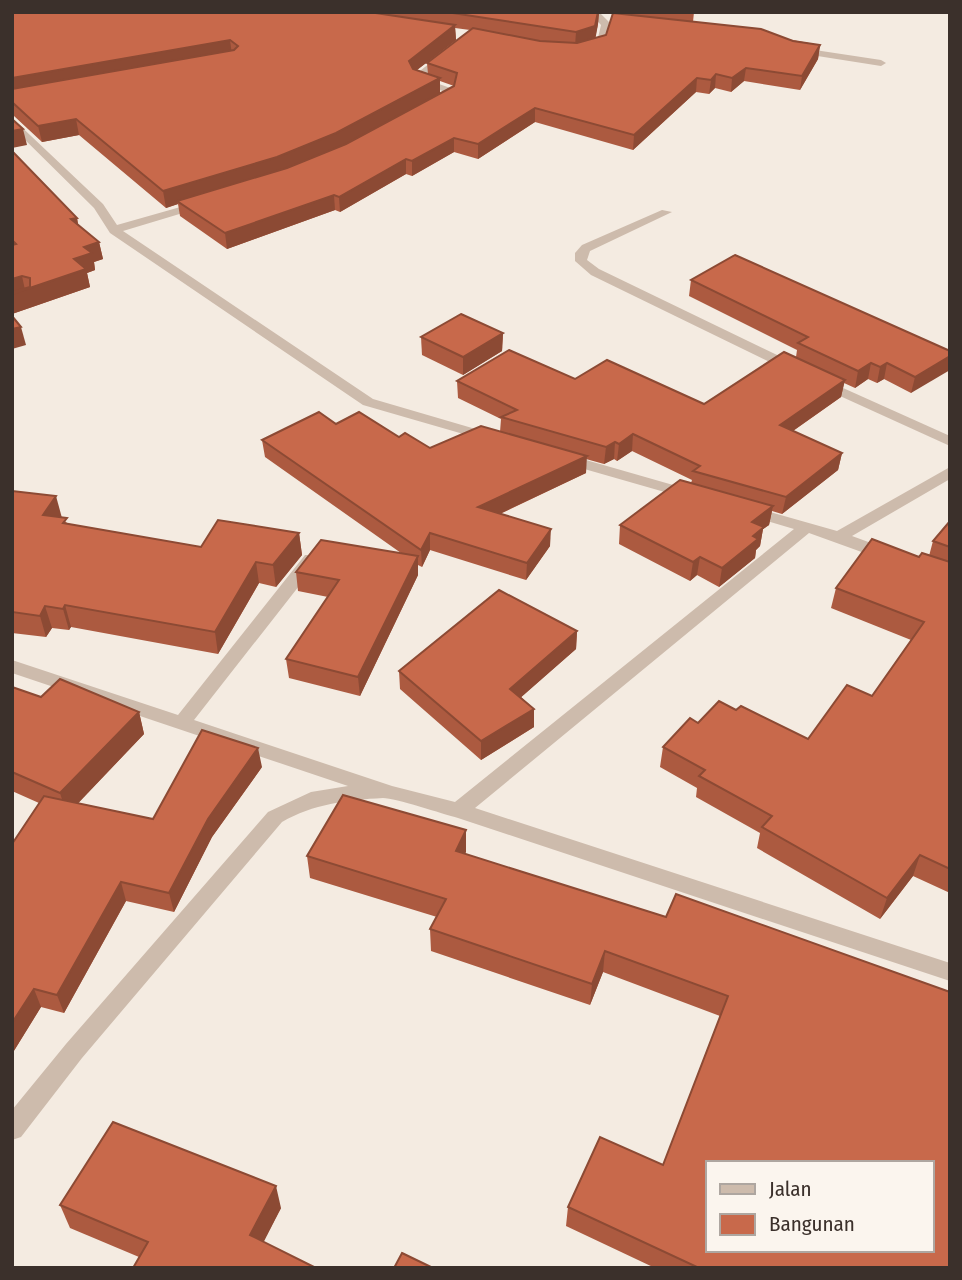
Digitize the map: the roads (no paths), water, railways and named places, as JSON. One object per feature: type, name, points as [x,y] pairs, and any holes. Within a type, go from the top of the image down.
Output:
[{"type":"street","points":[[575,52],[591,50],[601,44],[606,24],[593,12]]},
{"type":"street","points":[[603,19],[617,20]]},
{"type":"street","points":[[426,109],[452,94],[450,90],[418,80],[417,77],[459,44]]},
{"type":"street","points":[[784,47],[881,63]]},
{"type":"street","points":[[12,121],[99,206],[114,230],[368,402],[499,440]]},
{"type":"street","points":[[114,230],[220,199]]},
{"type":"street","points":[[666,212],[586,248],[581,253],[581,261],[607,278],[950,442]]},
{"type":"street","points":[[552,456],[700,497]]},
{"type":"street","points":[[839,537],[950,472]]},
{"type":"street","points":[[740,508],[839,537],[901,560]]},
{"type":"street","points":[[458,810],[807,527]]},
{"type":"street","points":[[181,724],[314,555]]},
{"type":"street","points":[[12,666],[391,793],[458,810],[604,856],[950,972]]},
{"type":"street","points":[[12,1129],[74,1051],[275,817],[309,799],[334,793],[391,793]]}]
